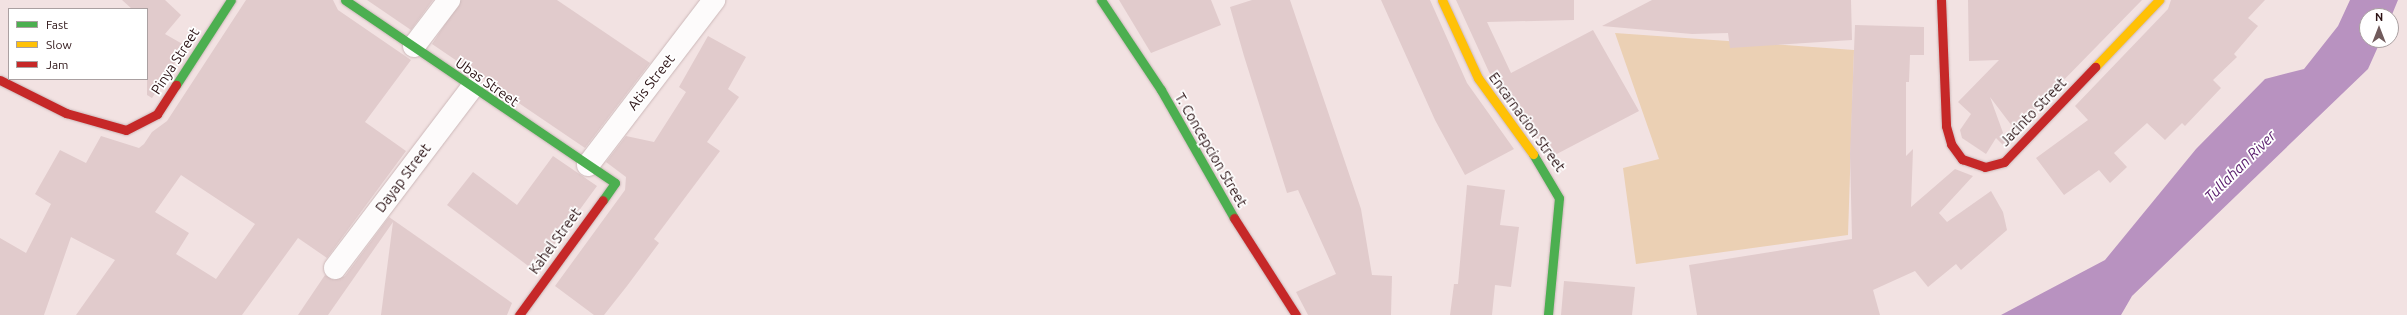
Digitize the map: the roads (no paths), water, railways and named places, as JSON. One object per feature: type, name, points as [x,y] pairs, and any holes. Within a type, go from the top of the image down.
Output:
[{"type":"street","name":"Pinya Street","points":[[0,80],[66,113],[126,130],[137,127],[156,114],[231,0]]},
{"type":"street","name":"Ubas Street","points":[[345,0],[414,46],[471,88],[615,183]]},
{"type":"street","points":[[414,46],[449,0]]},
{"type":"street","name":"Atis Street","points":[[588,165],[714,0]]},
{"type":"street","name":"T. Concepcion Street","points":[[1101,0],[1160,90],[1225,205],[1296,315]]},
{"type":"street","name":"Encarnacion Street","points":[[1442,0],[1478,78],[1548,174],[1560,198],[1548,315]]},
{"type":"street","name":"Jacinto Street","points":[[1942,0],[1950,138],[1962,159],[1985,167],[2004,162],[2159,0]]},
{"type":"street","name":"Dayap Street","points":[[335,268],[471,88]]},
{"type":"street","name":"Kahel Street","points":[[519,315],[615,183]]},
{"type":"water","name":"Tullahan River","points":[[2350,0],[2398,0],[2395,8],[2359,8],[2359,48],[2377,48],[2368,69],[2132,296],[2121,315],[2001,315],[2105,260],[2196,149],[2265,79],[2304,69],[2338,26]]}]
